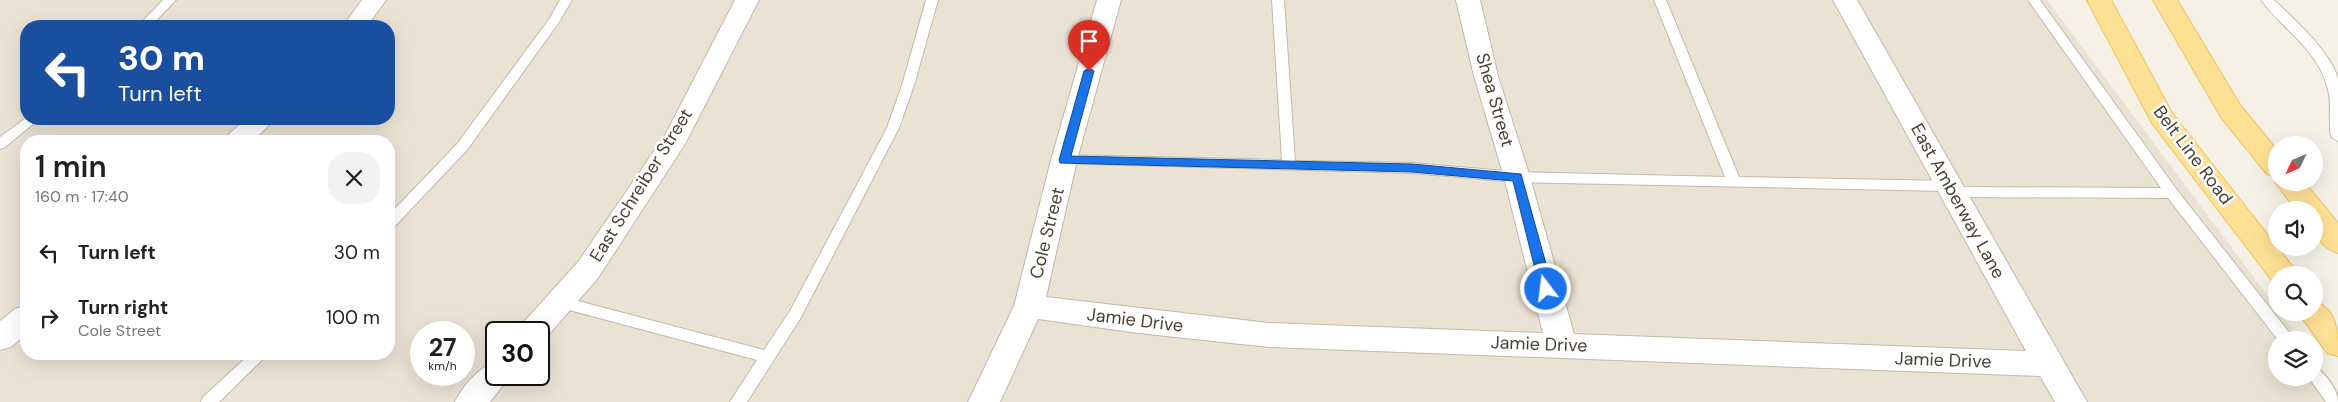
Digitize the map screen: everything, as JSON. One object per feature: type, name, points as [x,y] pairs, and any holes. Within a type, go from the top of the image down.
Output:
[{"type":"main road","name":"Belt Line Road","points":[[2099,0],[2161,117],[2277,266]]},
{"type":"main road","points":[[2165,0],[2230,111],[2268,157]]},
{"type":"main road","points":[[2296,191],[2305,201]]},
{"type":"main road","points":[[2323,223],[2338,242]]},
{"type":"main road","points":[[2320,321],[2338,344]]},
{"type":"street","points":[[359,20],[374,0]]},
{"type":"street","name":"East Schreiber Street","points":[[543,321],[588,270],[676,138],[747,0]]},
{"type":"street","name":"Cole Street","points":[[984,402],[1029,306],[1064,160],[1109,0]]},
{"type":"street","name":"Shea Street","points":[[1468,0],[1486,76],[1517,177],[1561,344]]},
{"type":"street","name":"East Amberway Lane","points":[[1845,0],[2071,402]]},
{"type":"street","points":[[244,135],[255,125]]},
{"type":"street","name":"Jamie Drive","points":[[1029,306],[1138,321],[1269,335],[1561,344],[2050,364]]},
{"type":"street","points":[[0,338],[20,322]]},
{"type":"street","points":[[472,402],[486,386]]},
{"type":"lane","points":[[150,20],[170,0]]},
{"type":"lane","points":[[395,217],[462,147],[555,19],[566,0]]},
{"type":"lane","points":[[738,402],[795,315],[893,128],[909,82],[932,0]]},
{"type":"lane","points":[[1278,0],[1289,165]]},
{"type":"lane","points":[[1660,0],[1734,182]]},
{"type":"lane","points":[[2034,0],[2172,194],[2280,331]]},
{"type":"lane","points":[[2267,0],[2288,20],[2327,66],[2335,91],[2338,137]]},
{"type":"lane","points":[[0,144],[25,125]]},
{"type":"lane","points":[[1064,160],[1412,168],[1517,177],[2172,194]]},
{"type":"lane","points":[[559,302],[767,357]]},
{"type":"lane","points":[[209,402],[254,360]]},
{"type":"lane","points":[[2323,386],[2335,402]]},
{"type":"shaded area","points":[[0,0],[2047,0],[2268,296],[2268,321],[2286,321],[2294,331],[2268,331],[2268,386],[2323,386],[2323,370],[2338,390],[2338,402],[0,402]]},
{"type":"route","points":[[1089,71],[1064,160],[1412,168],[1517,177],[1546,289]]}]
